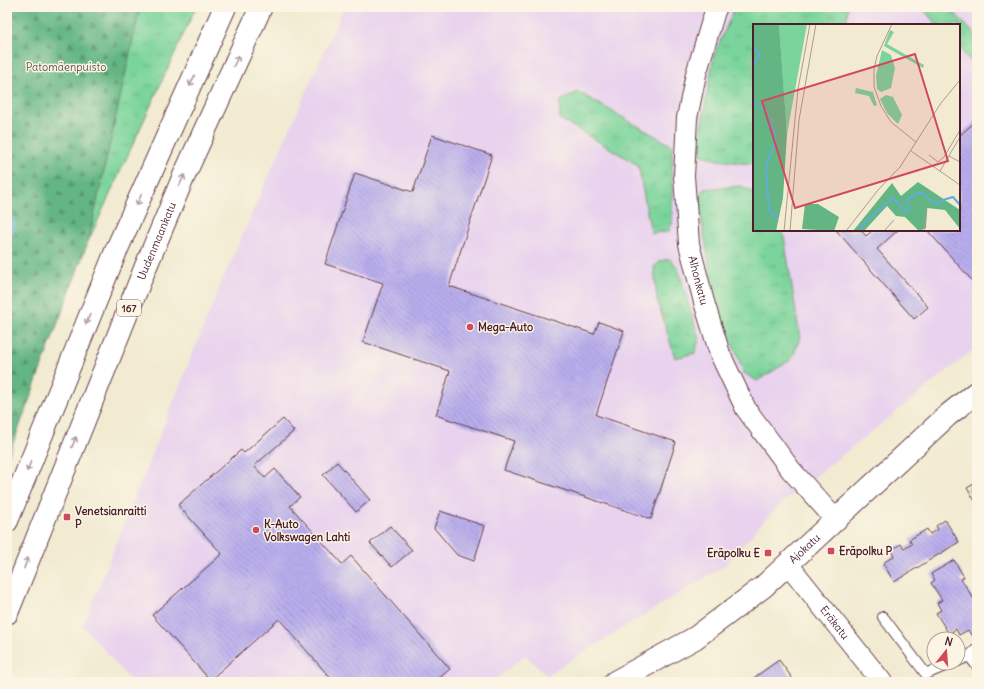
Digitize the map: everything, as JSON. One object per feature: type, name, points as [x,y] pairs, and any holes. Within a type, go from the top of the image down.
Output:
[{"type":"main road","points":[[7,521],[116,251],[225,7]]},
{"type":"main road","name":"Uudenmaankatu","points":[[7,612],[149,258],[183,178],[261,7]]},
{"type":"main road","name":"Ajokatu","points":[[615,682],[695,638],[763,587],[948,415],[977,392]]},
{"type":"street","name":"Alhonkatu","points":[[717,7],[696,74],[687,118],[684,176],[689,244],[704,302],[720,354],[746,409],[791,470],[835,519]]},
{"type":"street","name":"Eräkatu","points":[[788,564],[882,682]]},
{"type":"lane","points":[[883,617],[926,674],[933,671]]},
{"type":"lane","points":[[966,657],[977,649]]},
{"type":"lane","points":[[969,656],[977,666]]},
{"type":"shaded area","points":[[344,7],[977,7],[977,347],[775,509],[724,566],[547,675],[525,655],[492,682],[132,682],[83,626],[222,281]]},
{"type":"green space","name":"Patomäenpuisto","points":[[7,7],[140,7],[88,242],[7,460]]},
{"type":"green space","points":[[140,7],[196,7],[88,242]]},
{"type":"green space","points":[[735,7],[848,7],[846,24],[753,24],[753,162],[749,164],[717,160],[700,154],[699,139],[714,55]]},
{"type":"green space","points":[[921,7],[949,7],[977,37],[977,68],[960,49],[960,24],[936,24]]},
{"type":"green space","points":[[578,92],[671,145],[672,224],[668,232],[651,233],[638,165],[560,119],[560,101]]},
{"type":"green space","points":[[742,186],[753,192],[753,231],[783,231],[800,338],[792,359],[757,381],[744,373],[715,299],[698,199],[704,189]]},
{"type":"green space","points":[[670,259],[678,268],[699,339],[695,353],[675,358],[657,299],[654,267],[660,261]]},
{"type":"building","points":[[977,120],[977,286],[928,231],[960,231],[960,135]]},
{"type":"building","name":"Mega-Auto","points":[[432,135],[492,155],[449,286],[594,334],[599,322],[624,331],[596,415],[676,442],[651,519],[504,470],[514,441],[436,415],[450,371],[363,342],[383,283],[325,264],[355,173],[413,192]]},
{"type":"building","points":[[837,231],[862,231],[866,236],[872,231],[897,231],[877,249],[928,307],[914,319]]},
{"type":"building","name":"K-Auto Volkswagen Lahti","points":[[283,419],[294,431],[254,466],[265,478],[275,469],[300,497],[290,506],[342,564],[351,556],[450,669],[435,682],[334,682],[279,619],[210,680],[152,615],[222,554],[178,505],[241,450],[244,453]]},
{"type":"building","points":[[337,462],[370,500],[356,512],[323,475]]},
{"type":"building","points":[[977,482],[977,504],[967,488]]},
{"type":"building","points":[[440,511],[485,526],[474,561],[457,555],[434,528]]},
{"type":"building","points":[[945,520],[959,542],[894,582],[883,563],[894,556],[891,550],[901,544],[904,549],[912,544],[909,540],[927,529],[930,534],[938,529],[936,526]]},
{"type":"building","points":[[390,526],[412,550],[392,567],[370,543]]},
{"type":"building","points":[[954,560],[964,577],[961,579],[977,604],[977,631],[971,635],[968,630],[957,631],[956,629],[953,631],[947,631],[936,613],[941,610],[937,603],[942,600],[931,583],[935,580],[931,574]]},
{"type":"building","points":[[779,660],[795,682],[748,682]]},
{"type":"waterway","points":[[7,85],[9,106],[7,125]]},
{"type":"waterway","points":[[7,187],[12,228],[7,248]]},
{"type":"place","name":"Mega-Auto","points":[[470,327]]},
{"type":"place","name":"Venetsianraitti P","points":[[67,517]]},
{"type":"place","name":"K-Auto Volkswagen Lahti","points":[[256,530]]},
{"type":"place","name":"Eräpolku P","points":[[831,551]]},
{"type":"place","name":"Eräpolku E","points":[[768,553]]}]
